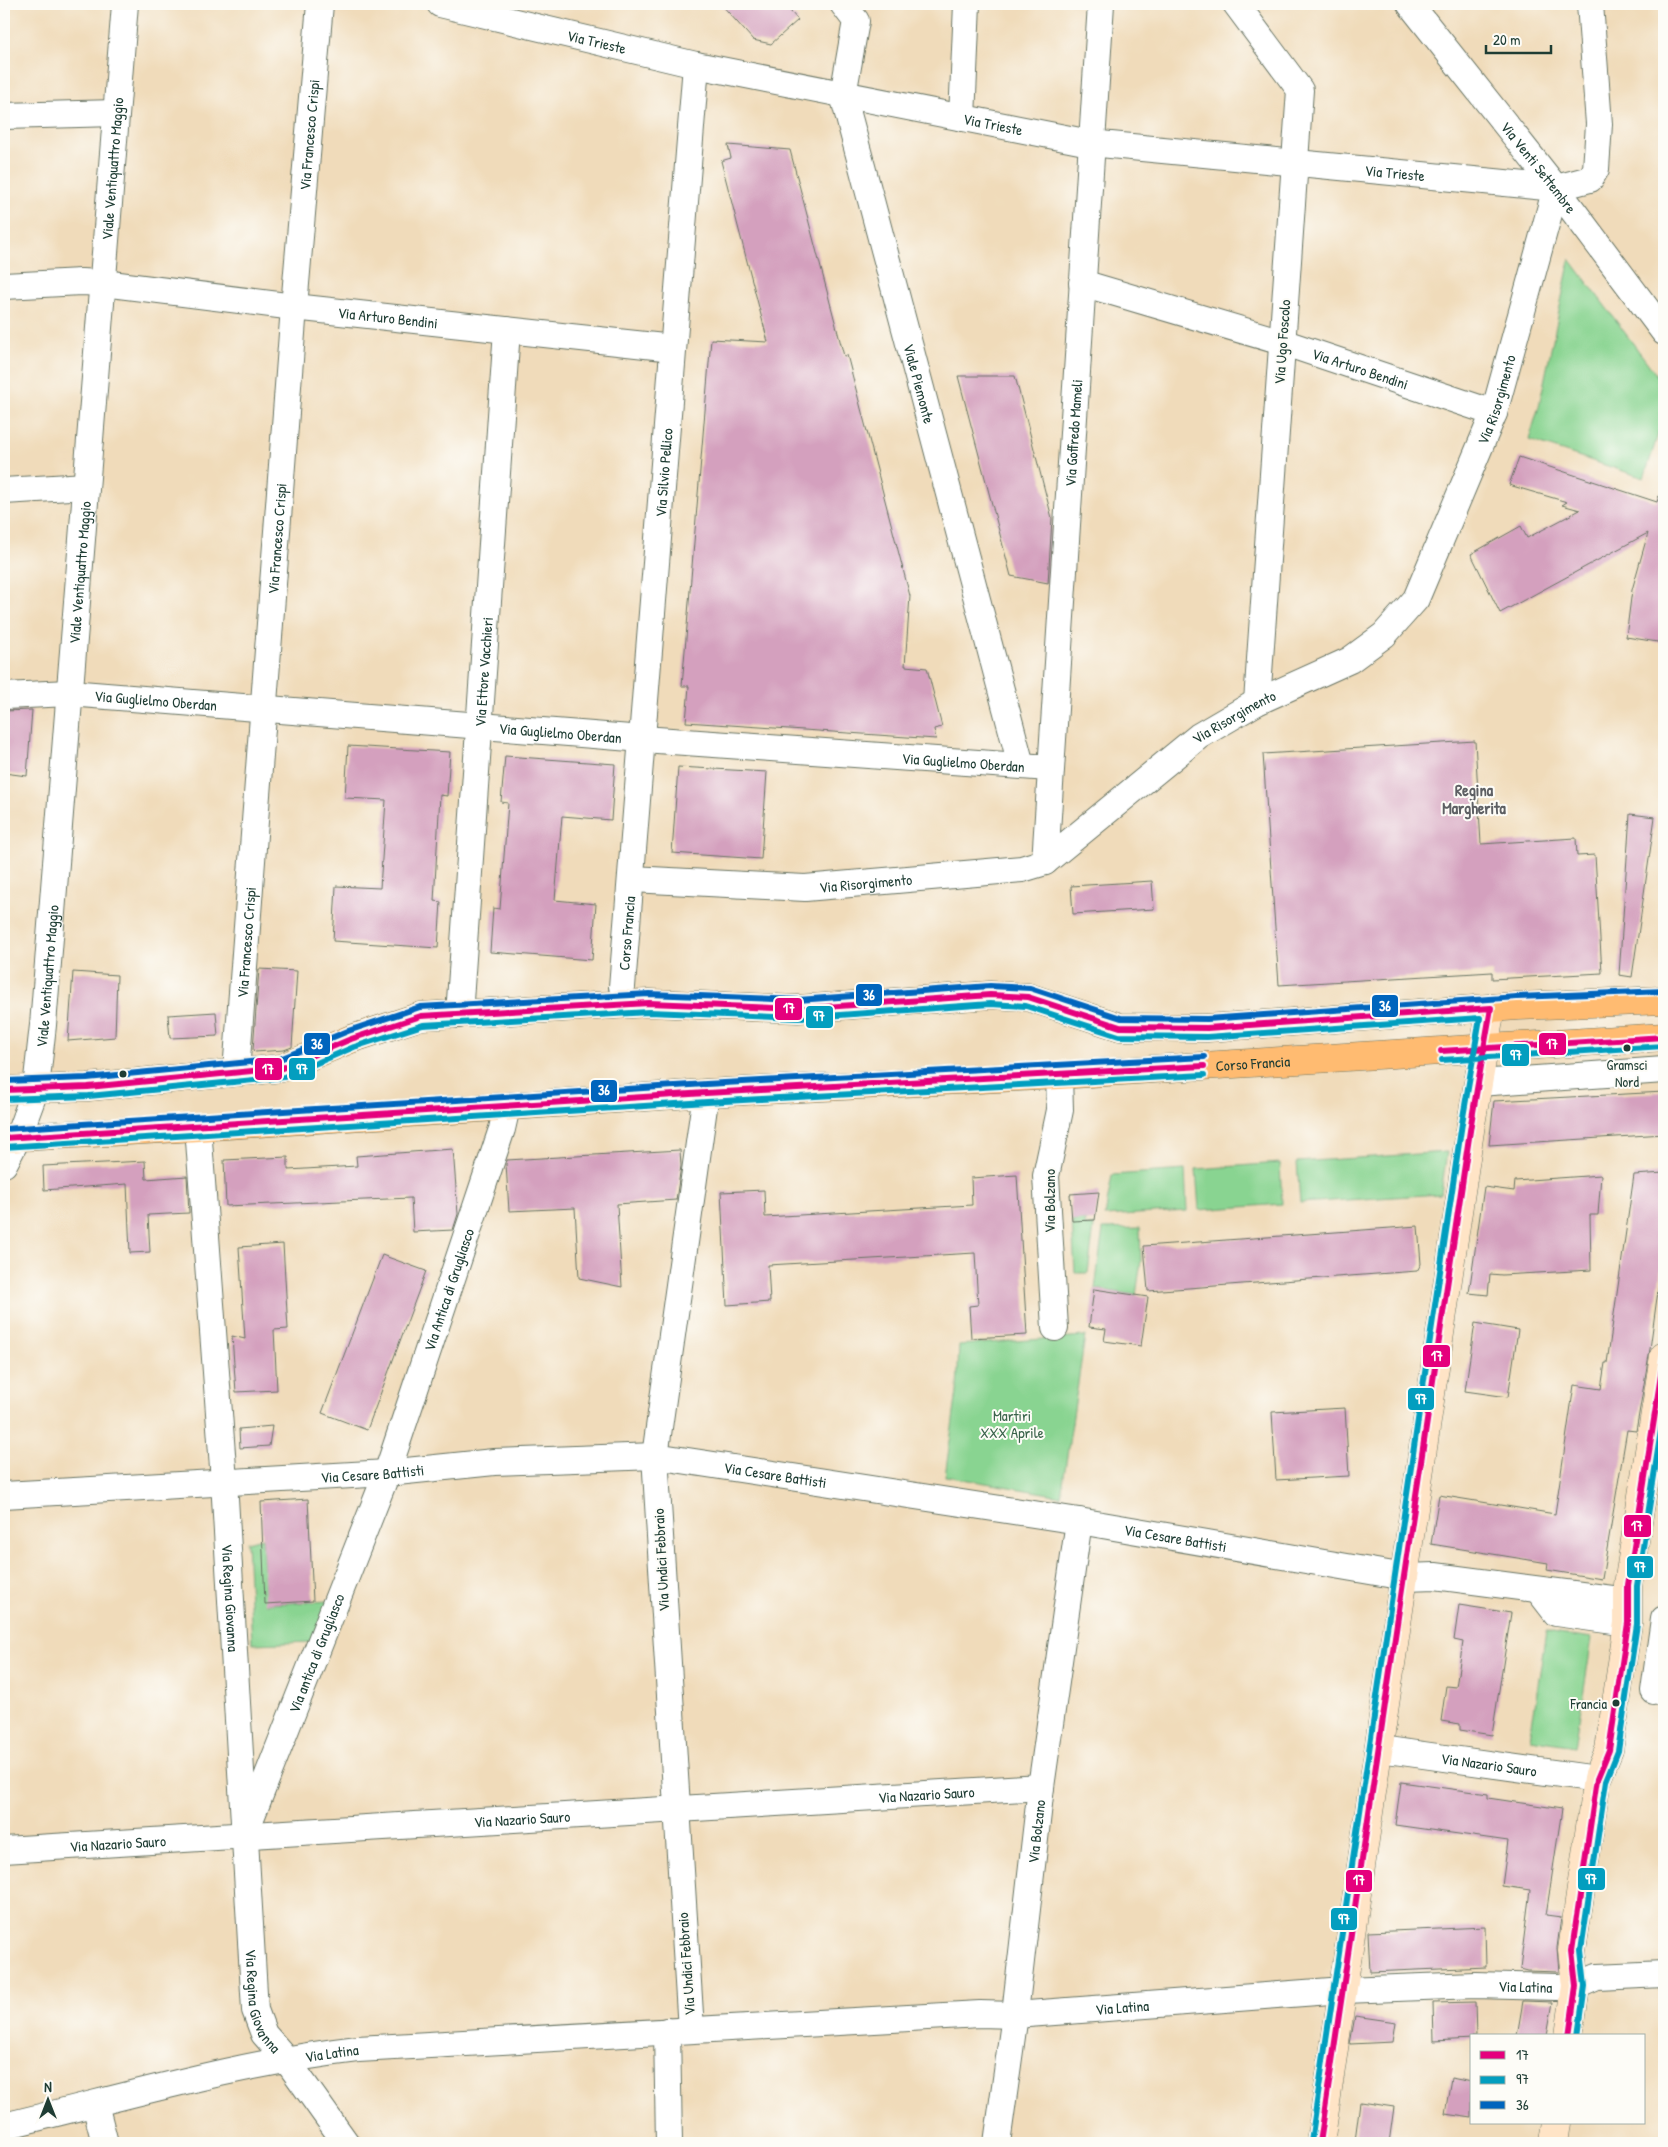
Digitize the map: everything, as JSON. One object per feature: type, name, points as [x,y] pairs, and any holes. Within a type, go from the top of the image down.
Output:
[{"type":"main road","points":[[4,1090],[88,1087],[282,1068],[351,1039],[421,1016],[649,1003],[798,1010],[990,995],[1028,997],[1120,1027],[1207,1028],[1491,1008],[1664,1000]]},
{"type":"main road","name":"Corso Francia","points":[[11,1137],[198,1127],[706,1093],[1059,1075],[1664,1037]]},
{"type":"street","name":"Viale Ventiquattro Maggio","points":[[4,1164],[11,1137],[36,1088],[44,1016],[125,4]]},
{"type":"street","name":"Via Francesco Crispi","points":[[236,1072],[294,307],[320,4]]},
{"type":"street","name":"Via Trieste","points":[[440,4],[696,66],[1090,143],[1556,188]]},
{"type":"street","name":"Viale Piemonte","points":[[842,4],[856,21],[843,95],[1022,765]]},
{"type":"street","points":[[962,118],[967,4]]},
{"type":"street","name":"Via Goffredo Mameli","points":[[1044,862],[1090,143],[1101,4]]},
{"type":"street","name":"Via Ugo Foscolo","points":[[1236,4],[1300,90],[1257,702]]},
{"type":"street","name":"Via Venti Settembre","points":[[1410,4],[1556,188],[1664,332]]},
{"type":"street","points":[[1556,188],[1590,179],[1596,169],[1599,124],[1590,4]]},
{"type":"street","name":"Via Silvio Pellico","points":[[632,879],[696,66]]},
{"type":"street","points":[[4,116],[116,113]]},
{"type":"street","name":"Via Risorgimento","points":[[632,879],[805,888],[1022,869],[1044,862],[1198,736],[1257,702],[1350,660],[1384,635],[1416,600],[1494,413],[1556,188]]},
{"type":"street","name":"Via Arturo Bendini","points":[[4,286],[82,282],[103,283],[294,307],[673,348]]},
{"type":"street","name":"Via Arturo Bendini","points":[[1082,283],[1282,342],[1494,413]]},
{"type":"street","name":"Via Ettore Vacchieri","points":[[459,1014],[507,330]]},
{"type":"street","points":[[4,491],[86,486]]},
{"type":"street","name":"Via Guglielmo Oberdan","points":[[4,696],[70,693],[643,739],[1049,768]]},
{"type":"street","name":"Corso Francia","points":[[622,987],[632,879]]},
{"type":"street","points":[[1320,2143],[1478,1082],[1491,1008]]},
{"type":"street","points":[[1478,1082],[1664,1070]]},
{"type":"street","name":"Via Bolzano","points":[[1055,1328],[1046,1176],[1060,1110],[1059,1075]]},
{"type":"street","name":"Via Undici Febbraio","points":[[679,2031],[676,1808],[655,1456],[706,1093]]},
{"type":"street","name":"Via Antica di Grugliasco","points":[[387,1473],[502,1129],[507,1107]]},
{"type":"street","name":"Via Regina Giovanna","points":[[198,1127],[224,1481],[255,2010],[264,2034],[286,2059],[346,2143]]},
{"type":"street","points":[[1569,2034],[1576,1986],[1572,1950],[1597,1779],[1610,1750],[1628,1612],[1628,1585],[1664,1356]]},
{"type":"street","name":"Via Cesare Battisti","points":[[4,1495],[387,1473],[494,1462],[655,1456],[1079,1522],[1405,1577],[1435,1576],[1539,1590],[1628,1612]]},
{"type":"street","name":"Via antica di Grugliasco","points":[[244,1835],[387,1473]]},
{"type":"street","name":"Via Bolzano","points":[[997,2143],[1015,2015],[1041,1787],[1079,1522]]},
{"type":"street","points":[[1619,1684],[1659,1692],[1664,1620]]},
{"type":"street","name":"Via Nazario Sauro","points":[[1380,1748],[1597,1779]]},
{"type":"street","name":"Via Nazario Sauro","points":[[4,1850],[1041,1787]]},
{"type":"street","name":"Via Latina","points":[[4,2126],[238,2069],[286,2059],[358,2049],[980,2014],[1015,2015],[1344,1990],[1475,1985],[1576,1986],[1597,1977],[1664,1974]]},
{"type":"street","points":[[669,2143],[679,2031]]},
{"type":"street","points":[[95,2104],[105,2143]]},
{"type":"street","points":[[1553,2143],[1556,2124]]},
{"type":"green space","points":[[1570,259],[1664,385],[1664,416],[1644,478],[1529,440],[1539,406]]},
{"type":"green space","points":[[1447,1152],[1441,1194],[1300,1203],[1297,1162]]},
{"type":"green space","points":[[1280,1163],[1282,1204],[1199,1210],[1196,1169]]},
{"type":"green space","points":[[1185,1170],[1187,1211],[1105,1216],[1112,1175]]},
{"type":"green space","points":[[1085,1220],[1085,1226],[1094,1226],[1088,1273],[1075,1273],[1072,1221]]},
{"type":"green space","points":[[1140,1228],[1141,1261],[1136,1295],[1095,1289],[1103,1229]]},
{"type":"green space","name":"Martiri XXX Aprile","points":[[1085,1336],[1061,1496],[945,1476],[957,1392],[959,1345]]},
{"type":"green space","points":[[262,1538],[266,1604],[329,1601],[314,1642],[252,1644],[247,1542]]},
{"type":"green space","points":[[1546,1631],[1592,1638],[1575,1746],[1530,1739]]},
{"type":"building","points":[[721,4],[784,4],[798,20],[771,44],[753,40]]},
{"type":"building","points":[[728,145],[790,150],[844,356],[847,355],[910,596],[905,666],[927,668],[942,727],[934,729],[936,739],[686,722],[689,686],[682,686],[711,339],[768,342],[721,161],[731,158]]},
{"type":"building","points":[[958,376],[1015,376],[1052,518],[1048,583],[1011,576]]},
{"type":"building","points":[[1519,457],[1657,502],[1659,495],[1664,496],[1664,643],[1626,637],[1632,590],[1648,533],[1500,613],[1471,554],[1521,526],[1527,538],[1580,510],[1562,505],[1567,502],[1509,485]]},
{"type":"building","points":[[32,710],[27,776],[4,773],[4,711]]},
{"type":"building","points":[[1475,741],[1481,844],[1576,838],[1577,856],[1595,855],[1602,973],[1492,979],[1492,972],[1279,985],[1263,754]]},
{"type":"building","points":[[348,746],[450,752],[447,796],[440,795],[434,901],[441,902],[438,948],[333,941],[336,886],[380,888],[386,800],[345,798]]},
{"type":"building","points":[[505,756],[615,764],[611,820],[562,816],[555,900],[596,904],[592,960],[490,952],[493,908],[500,909],[508,803],[501,802]]},
{"type":"building","points":[[678,767],[767,772],[761,859],[672,853]]},
{"type":"building","points":[[1630,814],[1655,817],[1632,977],[1619,975]]},
{"type":"building","points":[[1152,881],[1154,909],[1073,914],[1071,886]]},
{"type":"building","points":[[259,969],[297,971],[292,1047],[284,1050],[255,1052],[253,1050]]},
{"type":"building","points":[[73,972],[117,975],[115,1037],[68,1041]]},
{"type":"building","points":[[216,1012],[218,1036],[170,1038],[168,1015]]},
{"type":"building","points":[[1664,1092],[1664,1134],[1489,1145],[1494,1101]]},
{"type":"building","points":[[453,1149],[458,1214],[453,1230],[413,1232],[411,1198],[226,1206],[224,1160],[288,1157],[288,1170],[357,1166],[356,1156]]},
{"type":"building","points":[[680,1150],[681,1166],[676,1200],[617,1204],[622,1287],[579,1278],[575,1208],[509,1211],[507,1160]]},
{"type":"building","points":[[145,1161],[146,1179],[187,1176],[189,1213],[148,1215],[150,1252],[130,1253],[127,1184],[44,1190],[43,1166]]},
{"type":"building","points":[[1664,1173],[1664,1246],[1650,1349],[1636,1431],[1627,1430],[1602,1579],[1547,1570],[1548,1563],[1431,1544],[1439,1495],[1555,1514],[1574,1385],[1601,1389],[1605,1363],[1607,1363],[1634,1175]]},
{"type":"building","points":[[1017,1175],[1027,1335],[971,1338],[969,1306],[978,1305],[975,1253],[768,1265],[770,1302],[727,1305],[721,1192],[764,1190],[765,1217],[972,1205],[971,1178]]},
{"type":"building","points":[[1601,1175],[1598,1215],[1590,1215],[1591,1270],[1490,1274],[1488,1295],[1469,1293],[1484,1187],[1514,1191],[1515,1181]]},
{"type":"building","points":[[1099,1192],[1095,1220],[1072,1221],[1070,1194]]},
{"type":"building","points":[[1418,1226],[1421,1264],[1417,1271],[1148,1291],[1144,1246]]},
{"type":"building","points":[[283,1244],[288,1329],[274,1330],[277,1390],[236,1392],[232,1336],[245,1339],[239,1247]]},
{"type":"building","points":[[382,1255],[426,1271],[367,1430],[322,1413]]},
{"type":"building","points":[[1094,1289],[1148,1297],[1141,1346],[1104,1341],[1106,1329],[1089,1327]]},
{"type":"building","points":[[1475,1323],[1518,1330],[1508,1397],[1465,1391]]},
{"type":"building","points":[[1345,1408],[1349,1476],[1276,1480],[1272,1412]]},
{"type":"building","points":[[272,1426],[269,1446],[240,1448],[239,1429]]},
{"type":"building","points":[[308,1499],[313,1601],[265,1604],[261,1502]]},
{"type":"building","points":[[1459,1605],[1511,1613],[1492,1735],[1460,1730],[1460,1724],[1441,1721],[1446,1686],[1456,1687],[1463,1642],[1454,1640]]},
{"type":"building","points":[[1401,1782],[1488,1794],[1488,1798],[1562,1809],[1546,1915],[1561,1917],[1557,1948],[1559,1972],[1520,1969],[1530,1890],[1502,1886],[1508,1841],[1395,1825]]},
{"type":"building","points":[[1485,1927],[1486,1967],[1370,1972],[1368,1932]]},
{"type":"building","points":[[1523,2001],[1553,2002],[1547,2034],[1517,2034]]},
{"type":"building","points":[[1475,2002],[1476,2034],[1470,2034],[1470,2039],[1434,2041],[1433,2003]]},
{"type":"building","points":[[1355,2016],[1396,2022],[1393,2042],[1350,2044]]},
{"type":"building","points":[[1451,2078],[1470,2082],[1470,2118],[1445,2114]]},
{"type":"building","points":[[1360,2102],[1394,2107],[1389,2143],[1355,2140]]},
{"type":"transit line","name":"36","points":[[4,1081],[87,1078],[280,1059],[348,1031],[420,1007],[649,994],[798,1000],[990,986],[1030,988],[1121,1018],[1207,1019],[1517,997],[1664,991]]},
{"type":"transit line","name":"17","points":[[4,1090],[88,1087],[282,1068],[351,1039],[421,1016],[649,1003],[798,1009],[990,995],[1028,997],[1120,1027],[1207,1028],[1491,1008],[1471,1124],[1320,2143]]},
{"type":"transit line","name":"97","points":[[4,1099],[89,1096],[284,1077],[354,1047],[423,1025],[649,1012],[799,1018],[990,1004],[1026,1006],[1119,1036],[1207,1037],[1480,1018],[1462,1123],[1311,2142]]},
{"type":"transit line","name":"17","points":[[1441,1051],[1664,1037]]},
{"type":"transit line","name":"97","points":[[1442,1060],[1664,1046]]},
{"type":"transit line","name":"36","points":[[4,1129],[706,1084],[1204,1057]]},
{"type":"transit line","name":"17","points":[[4,1138],[706,1093],[1204,1066]]},
{"type":"transit line","name":"97","points":[[4,1147],[707,1102],[1204,1075]]},
{"type":"transit line","name":"17","points":[[1569,2034],[1576,1986],[1572,1950],[1597,1779],[1609,1750],[1628,1623],[1628,1585],[1664,1356]]},
{"type":"transit line","name":"97","points":[[1578,2034],[1585,1986],[1581,1950],[1606,1781],[1618,1751],[1637,1624],[1637,1586],[1664,1411]]},
{"type":"place","name":"Gramsci Nord","points":[[1627,1048]]},
{"type":"place","name":"Francia","points":[[1616,1703]]},
{"type":"district","name":"Regina Margherita","points":[[1474,799]]}]
